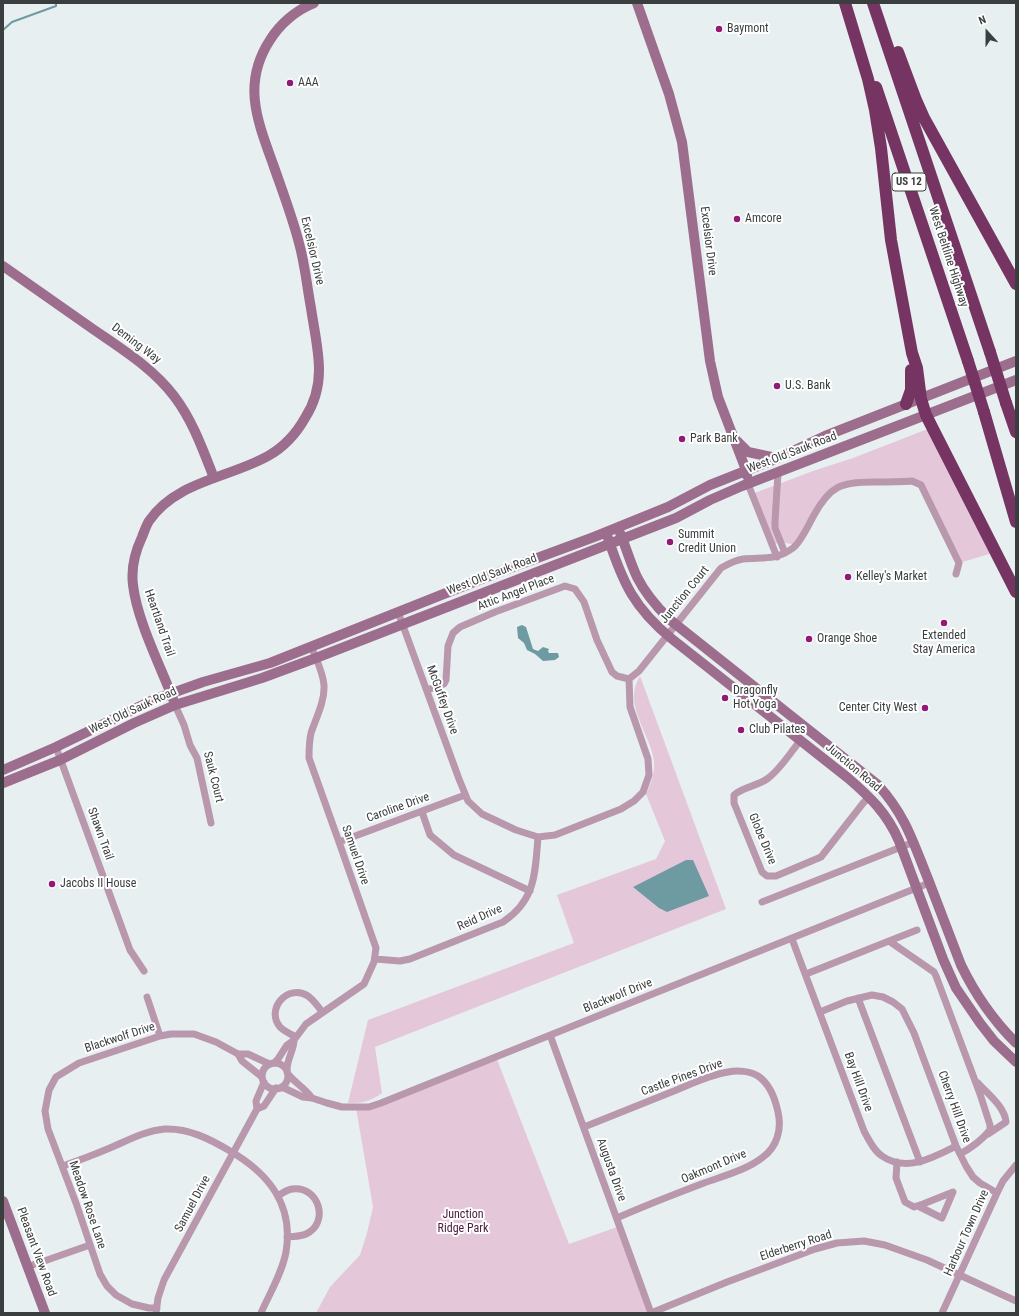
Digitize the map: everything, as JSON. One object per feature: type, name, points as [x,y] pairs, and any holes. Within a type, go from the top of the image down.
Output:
[{"type":"highway","points":[[846,3],[868,78],[875,110],[881,148],[891,240],[912,353],[917,368],[921,398],[926,415],[1016,592]]},
{"type":"highway","name":"West Beltline Highway","points":[[846,3],[891,130],[968,361],[1016,522]]},
{"type":"highway","name":"West Beltline Highway","points":[[872,3],[1016,432]]},
{"type":"highway","points":[[879,3],[921,112],[1016,284]]},
{"type":"highway","points":[[906,404],[911,390],[912,353]]},
{"type":"street","name":"Excelsior Drive","points":[[214,478],[259,460],[286,443],[300,428],[309,412],[317,387],[319,375],[318,355],[301,251],[292,219],[258,120],[254,91],[262,55],[274,35],[292,16],[314,3]]},
{"type":"street","name":"Excelsior Drive","points":[[637,3],[678,122],[682,142],[710,361],[718,397],[746,470],[748,484]]},
{"type":"street","name":"Deming Way","points":[[3,266],[144,365],[159,379],[175,398],[190,421],[214,478]]},
{"type":"street","name":"West Old Sauk Road","points":[[3,770],[171,693],[270,663],[606,532],[668,507],[710,485],[778,458],[825,436],[1016,361]]},
{"type":"street","name":"West Old Sauk Road","points":[[3,783],[60,760],[175,704],[262,678],[316,658],[676,518],[710,500],[748,484],[1016,380]]},
{"type":"street","points":[[734,439],[748,452],[778,458]]},
{"type":"street","points":[[778,473],[774,520],[785,553]]},
{"type":"street","name":"Heartland Trail","points":[[171,693],[145,627],[136,599],[133,584],[135,556],[149,522],[157,512],[179,494],[214,478]]},
{"type":"street","name":"Junction Court","points":[[667,635],[721,568],[731,562],[743,559],[771,558],[785,553],[796,545],[819,506],[827,496],[836,488],[853,482],[912,481],[921,485],[959,563],[956,574]]},
{"type":"street","points":[[748,484],[777,557]]},
{"type":"street","name":"Junction Road","points":[[618,527],[637,576],[642,586],[658,608],[675,624],[878,785],[896,806],[914,842],[961,965],[969,982],[991,1015],[1016,1043]]},
{"type":"street","name":"Junction Road","points":[[606,532],[631,595],[649,619],[870,797],[878,806],[892,826],[943,959],[956,988],[994,1041],[1016,1062]]},
{"type":"street","name":"Attic Angel Place","points":[[426,690],[444,684],[446,680],[448,646],[453,633],[460,627],[495,612],[565,586],[575,589],[581,597],[612,672],[617,676],[629,679]]},
{"type":"street","name":"McGuffey Drive","points":[[398,612],[465,795]]},
{"type":"street","points":[[465,795],[471,804],[482,814],[516,830],[538,837],[554,835],[615,811],[634,801],[643,792],[649,775],[648,759],[630,707],[629,679],[639,670],[667,635]]},
{"type":"street","name":"Samuel Drive","points":[[272,1063],[278,1059],[287,1045],[295,1039],[306,1024],[364,984],[375,959],[376,948],[309,758],[308,747],[323,699],[324,691],[323,678],[311,646]]},
{"type":"street","name":"Sauk Court","points":[[171,693],[184,725],[190,745],[197,758],[211,823]]},
{"type":"street","name":"Globe Drive","points":[[800,741],[771,776],[738,791],[734,795],[734,803],[762,872],[767,876],[776,876],[821,857],[864,802],[870,797]]},
{"type":"street","name":"Shawn Trail","points":[[56,747],[130,950],[144,971]]},
{"type":"street","name":"Caroline Drive","points":[[339,842],[465,795]]},
{"type":"street","points":[[422,812],[430,834],[454,855],[530,891]]},
{"type":"street","name":"Reid Drive","points":[[375,959],[400,961],[410,959],[503,922],[520,908],[530,891],[534,879],[538,837]]},
{"type":"street","points":[[762,902],[914,842]]},
{"type":"street","name":"Blackwolf Drive","points":[[278,1088],[284,1088],[303,1097],[312,1098],[342,1107],[369,1107],[929,883]]},
{"type":"street","points":[[806,974],[917,930]]},
{"type":"street","name":"Bay Hill Drive","points":[[792,939],[864,1131],[872,1145],[882,1156],[897,1162],[908,1163],[920,1162],[956,1146]]},
{"type":"street","points":[[889,941],[934,972],[975,1080],[990,1125],[990,1130],[986,1135]]},
{"type":"street","points":[[295,1039],[281,1027],[276,1018],[275,1009],[282,998],[296,992],[303,994],[308,996],[322,1012]]},
{"type":"street","name":"Cherry Hill Drive","points":[[820,1012],[858,998],[872,995],[893,1002],[902,1009],[914,1032],[960,1154],[973,1177],[997,1193]]},
{"type":"street","points":[[147,997],[160,1036]]},
{"type":"street","points":[[858,998],[920,1162]]},
{"type":"street","name":"Blackwolf Drive","points":[[56,1077],[79,1063],[160,1036],[171,1034],[194,1034],[216,1042],[238,1054],[248,1054],[265,1062],[272,1063]]},
{"type":"street","name":"Augusta Drive","points":[[550,1035],[651,1313]]},
{"type":"street","name":"Samuel Drive","points":[[287,1073],[287,1065],[294,1048],[295,1039]]},
{"type":"street","name":"Blackwolf Drive","points":[[238,1054],[242,1061],[263,1079]]},
{"type":"street","points":[[272,1063],[282,1065],[287,1073],[286,1082],[278,1088],[269,1087],[263,1079],[264,1069],[272,1063]]},
{"type":"street","name":"Castle Pines Drive","points":[[584,1127],[706,1078],[729,1072],[745,1072],[757,1075],[769,1086],[776,1103]]},
{"type":"street","name":"Blackwolf Drive","points":[[287,1073],[292,1080],[307,1091],[312,1098]]},
{"type":"street","name":"Meadow Rose Lane","points":[[56,1077],[49,1090],[45,1111],[48,1129],[100,1274],[107,1286],[116,1295],[132,1304],[156,1310]]},
{"type":"street","name":"Samuel Drive","points":[[156,1310],[164,1280],[257,1109],[256,1101],[263,1079]]},
{"type":"street","points":[[960,1154],[968,1150],[986,1135],[999,1128],[1006,1122],[1006,1116],[998,1105],[975,1080]]},
{"type":"street","name":"Samuel Drive","points":[[257,1109],[264,1106],[278,1088]]},
{"type":"street","name":"Oakmont Drive","points":[[617,1218],[706,1182],[731,1174],[762,1158],[770,1151],[776,1142],[779,1128],[779,1115],[776,1103]]},
{"type":"street","points":[[62,1166],[104,1151],[148,1132],[166,1129],[183,1130],[215,1142],[263,1174],[278,1196],[284,1211],[287,1223],[287,1237],[286,1252],[282,1266],[261,1313]]},
{"type":"street","points":[[897,1162],[896,1178],[905,1202],[914,1207],[953,1192],[942,1218],[918,1206]]},
{"type":"street","name":"Harbour Town Drive","points":[[942,1313],[1003,1181],[1016,1165]]},
{"type":"street","points":[[278,1196],[290,1189],[299,1189],[309,1192],[315,1198],[319,1208],[320,1215],[312,1230],[307,1234],[300,1236],[287,1237]]},
{"type":"street","name":"Pleasant View Road","points":[[3,1201],[45,1313]]},
{"type":"street","name":"Elderberry Road","points":[[651,1313],[815,1249],[837,1243],[864,1241],[885,1245],[927,1260],[1016,1301]]},
{"type":"street","points":[[27,1267],[90,1245]]},
{"type":"green space","points":[[925,430],[931,430],[996,552],[959,563],[921,485],[853,482],[827,496],[796,545],[781,542],[772,545],[752,494],[853,458]]},
{"type":"green space","points":[[640,676],[726,909],[375,1047],[382,1093],[366,1101],[348,1103],[368,1020],[574,943],[557,895],[656,859],[665,841],[646,794],[650,786],[654,770],[654,761],[652,750],[635,708],[635,687]]},
{"type":"green space","name":"Junction Ridge Park","points":[[496,1057],[569,1244],[620,1226],[651,1313],[316,1313],[330,1287],[360,1255],[373,1207],[356,1108],[369,1107]]},
{"type":"water","points":[[522,625],[526,627],[533,649],[538,651],[543,647],[549,649],[549,653],[558,653],[559,657],[555,660],[543,661],[535,654],[527,650],[524,643],[518,638],[517,627]]},
{"type":"water","points":[[686,860],[693,860],[709,896],[667,912],[659,908],[633,887]]},
{"type":"waterway","points":[[3,30],[12,22],[56,6],[56,3]]},
{"type":"place","name":"Baymont","points":[[719,29]]},
{"type":"place","name":"AAA","points":[[290,83]]},
{"type":"place","name":"Amcore","points":[[737,219]]},
{"type":"place","name":"U.S. Bank","points":[[777,386]]},
{"type":"place","name":"Park Bank","points":[[682,439]]},
{"type":"place","name":"Summit Credit Union","points":[[670,542]]},
{"type":"place","name":"Kelley's Market","points":[[848,577]]},
{"type":"place","name":"Extended Stay America","points":[[944,623]]},
{"type":"place","name":"Orange Shoe","points":[[809,639]]},
{"type":"place","name":"Dragonfly Hot Yoga","points":[[725,698]]},
{"type":"place","name":"Center City West","points":[[925,708]]},
{"type":"place","name":"Club Pilates","points":[[741,730]]},
{"type":"place","name":"Jacobs II House","points":[[52,884]]}]
